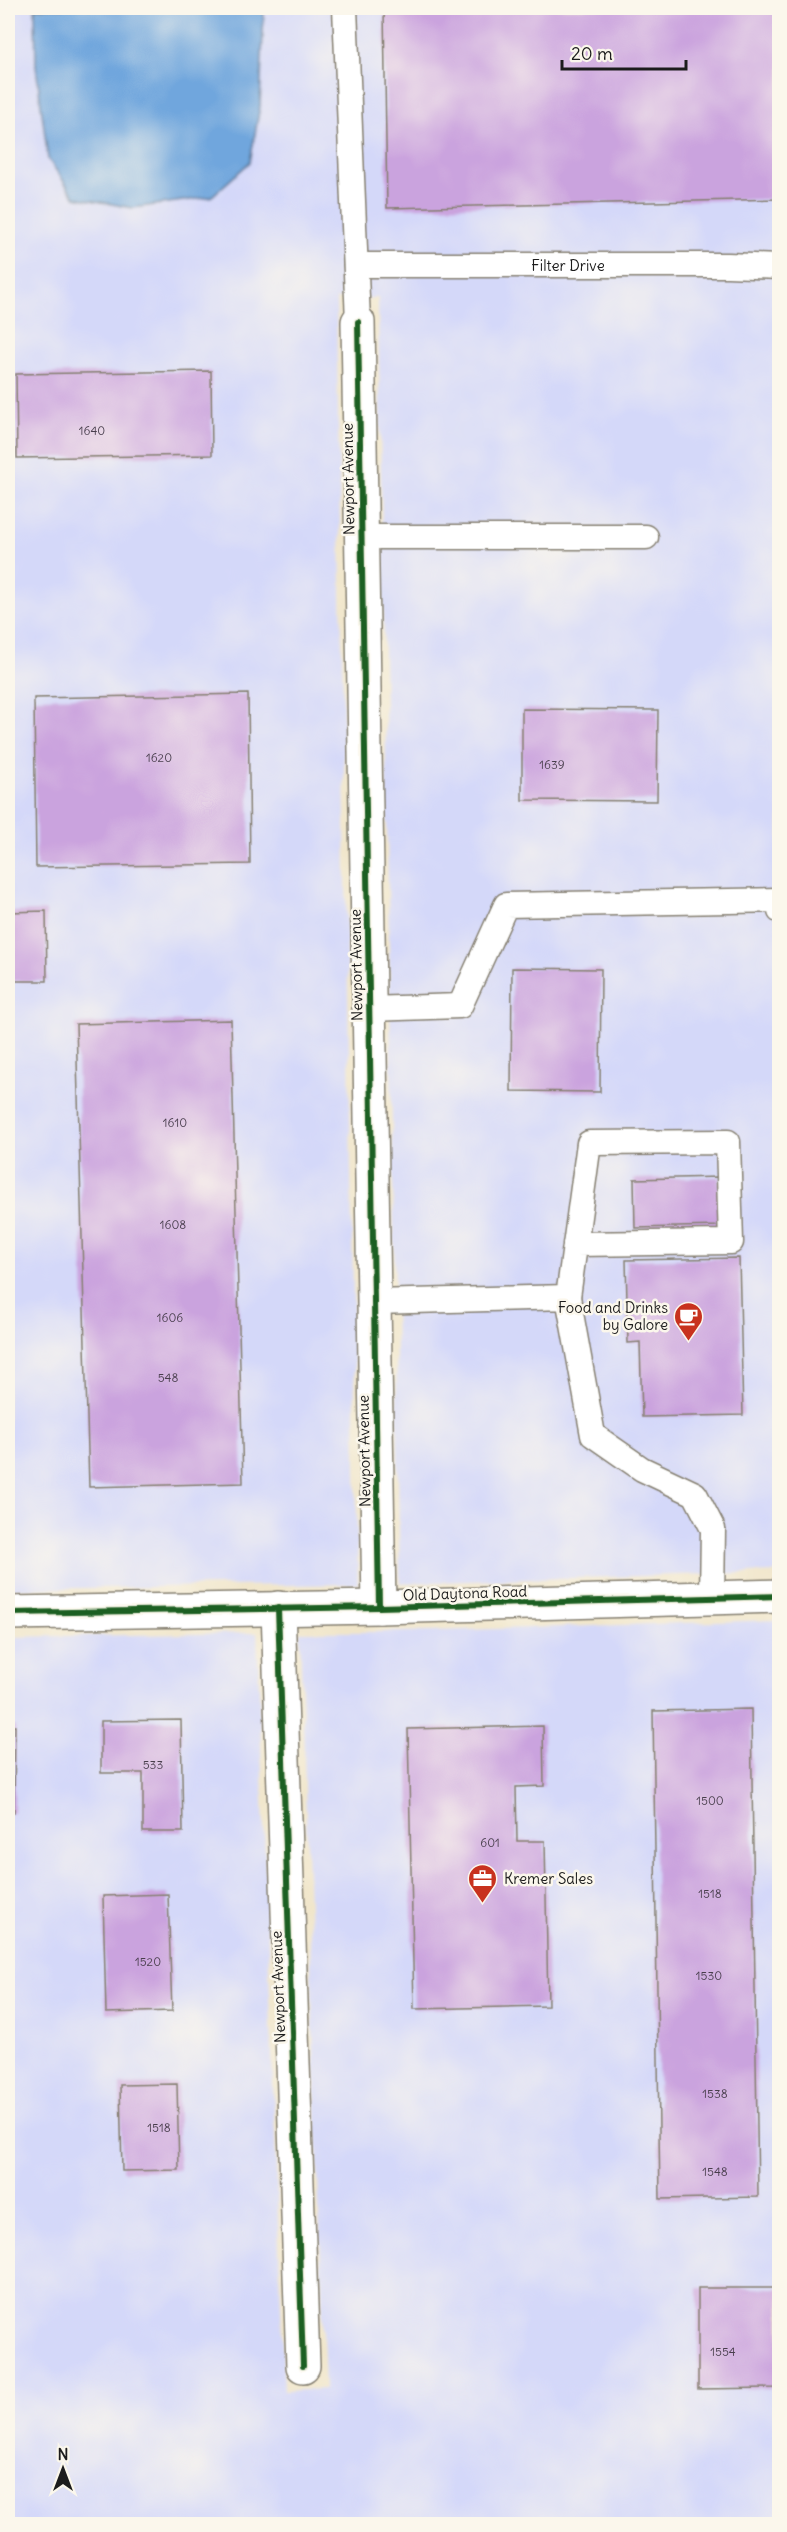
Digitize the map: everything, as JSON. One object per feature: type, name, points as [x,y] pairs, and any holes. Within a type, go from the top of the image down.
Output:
[{"type":"street","name":"Newport Avenue","points":[[357,322],[379,1607]]},
{"type":"street","name":"Old Daytona Road","points":[[8,1613],[379,1607],[780,1596]]},
{"type":"street","name":"Newport Avenue","points":[[278,1608],[303,2366]]},
{"type":"lane","name":"Newport Avenue","points":[[345,8],[357,322]]},
{"type":"lane","name":"Filter Drive","points":[[356,265],[780,267]]},
{"type":"lane","points":[[361,537],[646,537]]},
{"type":"lane","points":[[369,1009],[460,1006],[506,905],[779,902]]},
{"type":"lane","points":[[575,1244],[731,1242],[728,1142],[589,1143],[575,1244],[568,1297],[594,1435],[642,1469],[695,1494],[713,1529],[712,1598]]},
{"type":"lane","points":[[374,1302],[568,1297]]},
{"type":"shaded area","points":[[8,8],[35,8],[36,66],[48,159],[250,162],[260,106],[264,8],[779,8],[779,1572],[400,1583],[378,298],[336,299],[358,1584],[8,1589]]},
{"type":"shaded area","points":[[779,1620],[779,2524],[8,2524],[8,1637],[257,1633],[284,2391],[325,2389],[300,1632],[401,1632]]},
{"type":"water","points":[[35,8],[264,8],[260,106],[250,162],[211,197],[133,208],[75,197],[48,159],[36,66]]},
{"type":"building","points":[[384,8],[780,8],[780,199],[387,208]]},
{"type":"building","points":[[211,371],[212,455],[17,458],[16,374]]},
{"type":"building","points":[[248,694],[250,864],[36,867],[34,698]]},
{"type":"building","points":[[522,709],[658,710],[657,801],[522,800]]},
{"type":"building","points":[[46,911],[47,981],[8,981],[8,912]]},
{"type":"building","points":[[512,968],[601,969],[600,1092],[511,1091]]},
{"type":"building","points":[[231,1020],[243,1483],[89,1487],[76,1024]]},
{"type":"building","points":[[719,1177],[720,1226],[635,1228],[634,1179]]},
{"type":"building","points":[[739,1258],[743,1415],[642,1417],[640,1342],[628,1343],[626,1260]]},
{"type":"building","points":[[751,1709],[758,2197],[660,2199],[653,1711]]},
{"type":"building","points":[[181,1720],[183,1832],[143,1832],[143,1773],[101,1773],[101,1721]]},
{"type":"building","points":[[8,1726],[15,1726],[14,1813],[8,1813]]},
{"type":"building","points":[[543,1726],[544,1786],[516,1787],[517,1841],[545,1841],[548,2006],[414,2009],[408,1729]]},
{"type":"building","points":[[168,1894],[172,2011],[106,2013],[103,1896]]},
{"type":"building","points":[[177,2084],[179,2170],[122,2171],[120,2085]]},
{"type":"building","points":[[698,2288],[780,2288],[780,2388],[698,2389]]},
{"type":"cycle path","points":[[358,322],[379,1607]]},
{"type":"cycle path","points":[[8,1613],[379,1607],[780,1596]]},
{"type":"cycle path","points":[[278,1608],[303,2366]]},
{"type":"place","name":"Food and Drinks by Galore","points":[[689,1342]]},
{"type":"place","name":"Kremer Sales","points":[[483,1904]]}]
